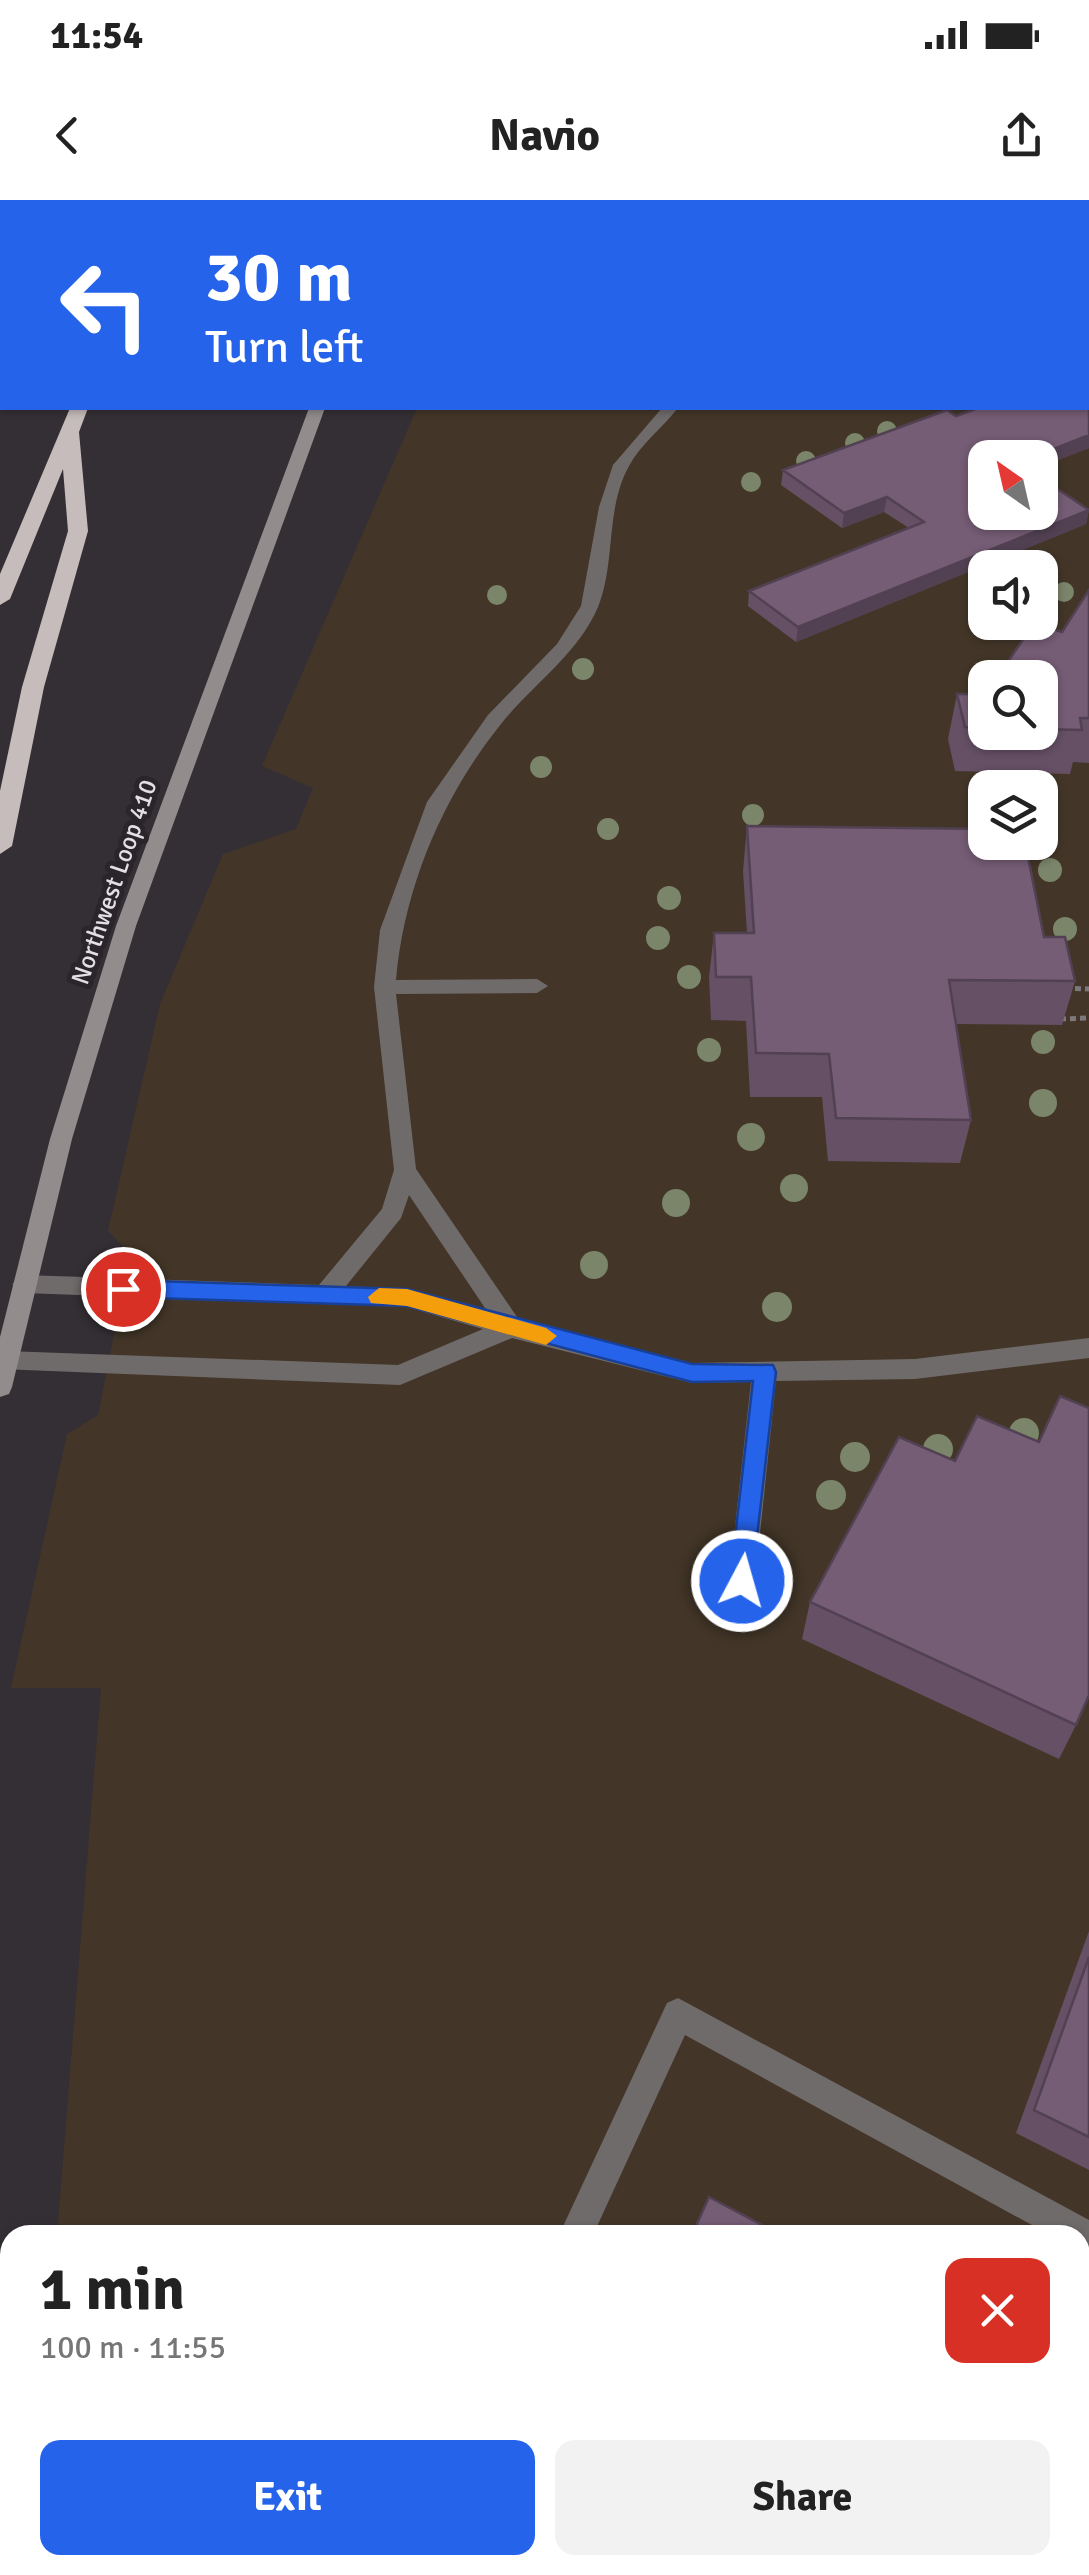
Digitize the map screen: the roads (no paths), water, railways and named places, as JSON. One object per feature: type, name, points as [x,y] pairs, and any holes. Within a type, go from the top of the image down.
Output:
[{"type":"highway","points":[[0,599],[78,410]]},
{"type":"highway","points":[[0,846],[33,687],[78,531],[70,434]]},
{"type":"main road","name":"Northwest Loop 410","points":[[0,1387],[82,1064],[126,926],[316,410]]},
{"type":"lane","points":[[324,1296],[392,1212],[406,1170],[385,987],[390,930],[436,802],[494,718],[564,647],[590,606],[607,508],[621,465],[668,410]]},
{"type":"lane","points":[[385,987],[537,986]]},
{"type":"lane","points":[[406,1170],[510,1328]]},
{"type":"lane","points":[[24,1284],[407,1298],[692,1373],[915,1370],[1089,1348]]},
{"type":"lane","points":[[6,1360],[400,1375],[510,1328]]},
{"type":"lane","points":[[742,1581],[765,1372]]},
{"type":"lane","points":[[581,2225],[678,2014],[1065,2225]]}]
